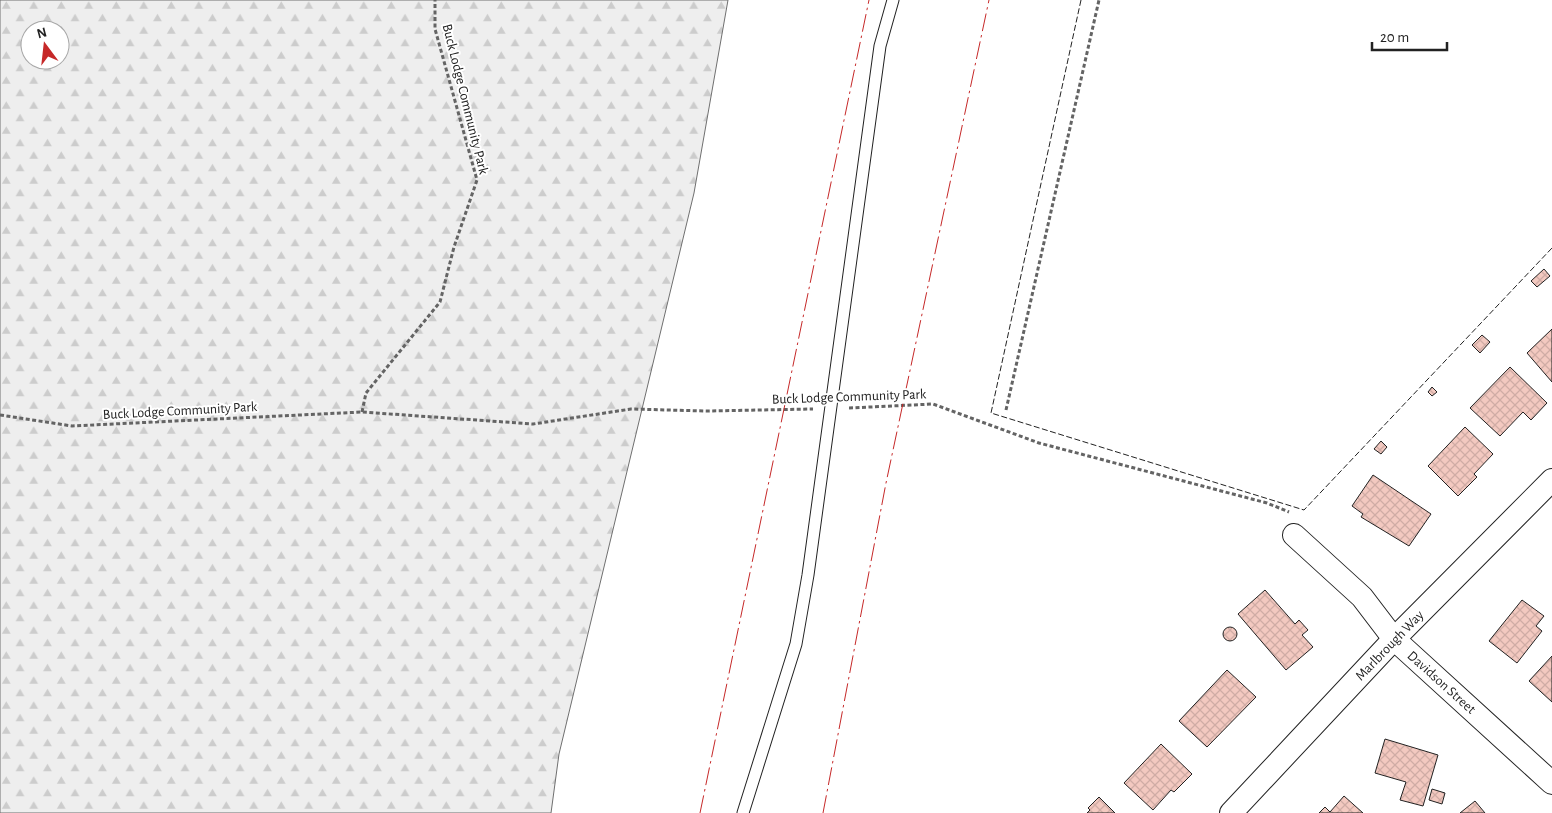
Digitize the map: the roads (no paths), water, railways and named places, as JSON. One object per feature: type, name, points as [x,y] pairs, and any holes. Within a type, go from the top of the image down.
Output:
[{"type":"street","name":"Marlbrough Way","points":[[1231,813],[1394,638],[1552,480]]},
{"type":"street","name":"Davidson Street","points":[[1294,536],[1362,597],[1394,638],[1552,783]]},
{"type":"lane","points":[[743,813],[796,644],[808,575],[861,198],[880,46],[893,0]]}]
